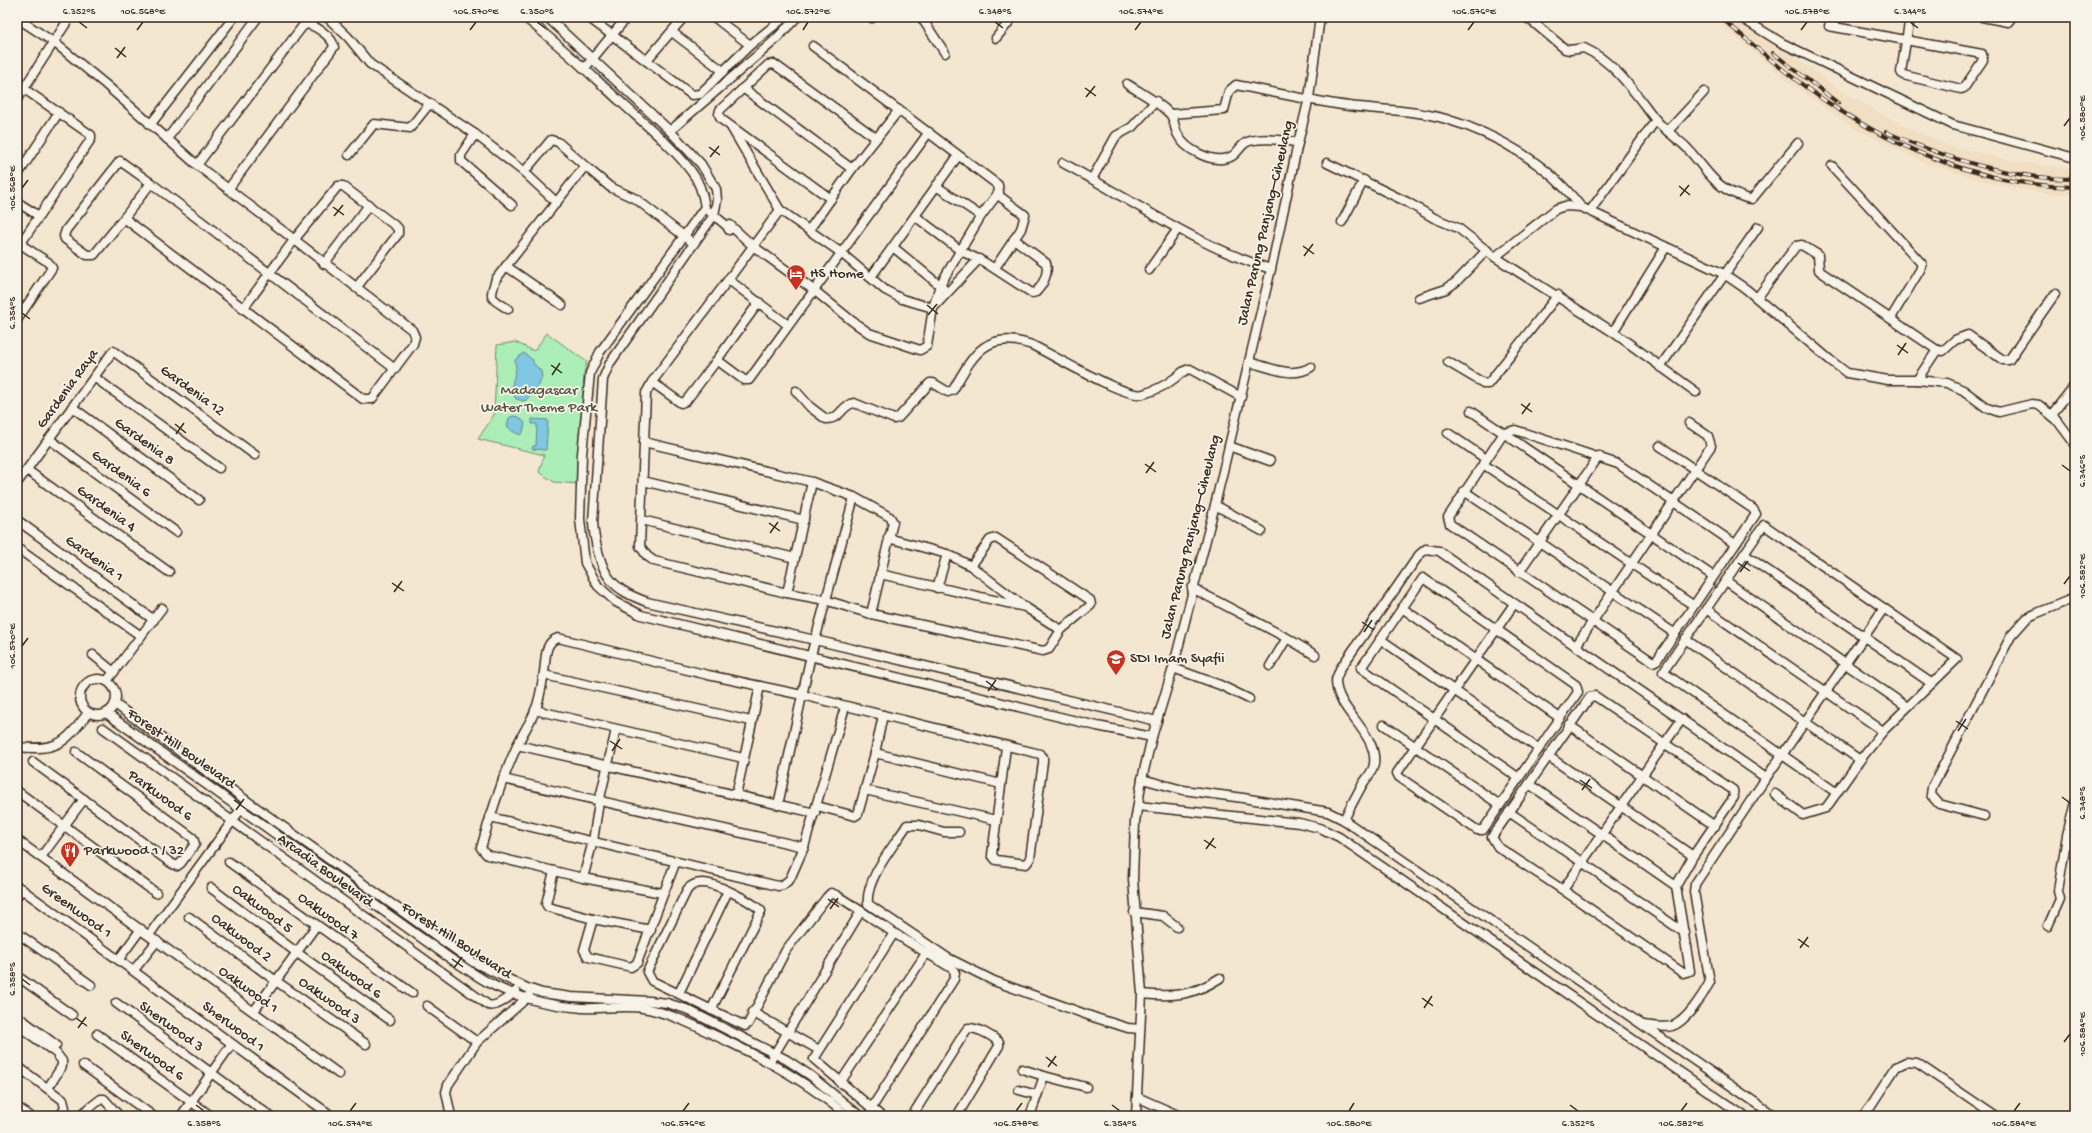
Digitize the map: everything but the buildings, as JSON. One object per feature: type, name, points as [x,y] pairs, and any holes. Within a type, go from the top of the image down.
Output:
[{"type":"street","points":[[17,99],[21,86],[55,43],[70,17]]},
{"type":"street","points":[[150,125],[234,17]]},
{"type":"street","points":[[167,139],[258,17]]},
{"type":"street","points":[[327,17],[348,37],[370,64],[475,134],[524,172],[556,202]]},
{"type":"street","points":[[524,17],[546,33],[658,136],[691,171],[703,191],[705,207],[685,237],[600,352],[590,373],[582,454],[580,519],[585,563],[598,586],[616,602],[641,615],[811,655],[1097,726],[1152,737]]},
{"type":"street","points":[[547,17],[670,131],[701,164],[716,189],[717,200],[714,215],[610,363],[603,379],[593,522],[594,537],[598,552],[610,579],[627,594],[647,602],[1157,721]]},
{"type":"street","points":[[588,17],[692,95],[700,94],[750,44],[781,18]]},
{"type":"street","points":[[584,69],[627,17]]},
{"type":"street","points":[[647,60],[684,17]]},
{"type":"street","points":[[714,17],[750,44]]},
{"type":"street","points":[[670,131],[774,40],[797,17]]},
{"type":"street","points":[[921,17],[945,53]]},
{"type":"street","points":[[996,38],[1013,17]]},
{"type":"street","name":"Jalan Parung Panjang–Ciheulang","points":[[1136,1116],[1142,994],[1134,912],[1133,879],[1135,822],[1142,779],[1152,737],[1173,668],[1192,588],[1215,505],[1272,269],[1298,143],[1309,98],[1320,17]]},
{"type":"street","points":[[1525,17],[1565,49],[1570,50],[1584,48],[1610,66],[1634,90],[1656,120],[1687,148],[1713,181],[1727,192],[1752,199],[1798,143]]},
{"type":"street","points":[[1740,17],[1782,43],[1953,125],[2075,158]]},
{"type":"street","points":[[1829,26],[1906,40],[1982,54],[1983,60],[1966,87],[1961,89],[1905,77],[1902,72],[1906,40],[1910,17]]},
{"type":"street","points":[[1982,17],[2008,22],[2012,17]]},
{"type":"street","points":[[17,18],[55,43],[105,84],[197,165],[229,188],[324,264],[412,330],[415,337],[413,344],[372,399],[363,399],[124,218]]},
{"type":"street","points":[[197,165],[302,27],[306,24],[312,24],[332,41],[334,47],[229,188]]},
{"type":"street","points":[[672,32],[723,71]]},
{"type":"street","points":[[705,207],[727,226],[730,225],[753,246],[814,291],[852,322],[869,332],[920,350],[927,346],[933,308],[940,285],[981,216],[998,195],[998,185],[813,46]]},
{"type":"street","points":[[831,199],[721,119],[719,114],[720,110],[768,65],[774,64],[876,138]]},
{"type":"street","points":[[1127,84],[1156,101],[1171,114],[1181,141],[1199,153],[1211,157],[1228,158],[1236,154],[1247,142],[1278,139],[1298,143]]},
{"type":"street","points":[[1171,114],[1224,110],[1229,91],[1236,85],[1349,106],[1445,118],[1484,133],[1537,164],[1571,194],[1581,207]]},
{"type":"street","points":[[17,320],[51,271],[48,262],[18,245],[91,139],[89,133],[21,86]]},
{"type":"street","points":[[743,88],[852,169]]},
{"type":"street","points":[[1668,132],[1704,92]]},
{"type":"street","points":[[1092,179],[1116,136],[1132,126],[1156,101]]},
{"type":"street","points":[[349,155],[374,124],[410,128],[430,103]]},
{"type":"street","points":[[809,230],[852,169],[899,110]]},
{"type":"street","points":[[17,176],[59,112]]},
{"type":"street","points":[[1590,211],[1656,120]]},
{"type":"street","points":[[731,127],[780,210],[840,252],[884,290],[893,295],[933,308]]},
{"type":"street","points":[[717,360],[744,380],[749,380],[814,291],[840,252],[929,132]]},
{"type":"street","points":[[475,134],[461,155],[461,161],[512,205]]},
{"type":"street","points":[[524,172],[550,140],[558,142],[610,187],[636,198],[694,244]]},
{"type":"street","points":[[870,277],[958,156]]},
{"type":"street","points":[[151,183],[94,255],[87,255],[65,239],[64,236],[66,230],[120,161],[151,183],[395,369]]},
{"type":"street","points":[[1062,163],[1092,179],[1177,230],[1246,261],[1272,269]]},
{"type":"street","points":[[1327,163],[1407,202],[1429,216],[1458,228],[1495,257],[1558,295],[1614,332],[1696,392]]},
{"type":"street","points":[[508,309],[492,298],[491,294],[496,279],[585,166]]},
{"type":"street","points":[[1832,166],[1922,264],[1920,270],[1891,318]]},
{"type":"street","points":[[1342,222],[1364,180]]},
{"type":"street","points":[[243,309],[294,240],[338,186],[343,186],[398,228],[398,234],[356,288]]},
{"type":"street","points":[[936,186],[981,216]]},
{"type":"street","points":[[995,268],[1014,239],[1025,215],[1022,211],[998,195]]},
{"type":"street","points":[[17,202],[39,216]]},
{"type":"street","points":[[324,264],[369,205]]},
{"type":"street","points":[[1495,257],[1556,209],[1565,206],[1581,207],[1724,274],[1757,298],[1847,373],[1888,380],[1918,380],[1957,386],[1994,411],[1999,412],[2032,404],[2045,408],[2052,414],[2075,444]]},
{"type":"street","points":[[780,210],[652,382],[646,393],[640,546],[647,556],[654,561],[787,593],[825,600],[871,614],[1043,651],[1049,649],[1061,630],[1091,605],[1090,600],[996,538],[990,540],[970,566]]},
{"type":"street","points":[[915,216],[961,250],[995,268],[1032,293],[1038,290],[1048,269],[1046,263],[1014,239]]},
{"type":"street","points":[[1660,367],[1758,227]]},
{"type":"street","points":[[1149,270],[1177,230]]},
{"type":"street","points":[[1757,298],[1799,245],[1818,255],[1819,270],[1821,272],[1937,350],[1943,352],[1955,340],[1968,335],[2003,360],[2009,360],[2055,294]]},
{"type":"street","points":[[893,247],[948,292]]},
{"type":"street","points":[[1614,332],[1666,247]]},
{"type":"street","points":[[1419,298],[1446,289],[1456,282],[1487,250]]},
{"type":"street","points":[[933,308],[979,259]]},
{"type":"street","points":[[506,266],[562,305]]},
{"type":"street","points":[[729,280],[788,325]]},
{"type":"street","points":[[1448,362],[1488,384],[1558,295]]},
{"type":"street","points":[[652,382],[681,403],[684,403],[759,302]]},
{"type":"street","points":[[796,392],[810,407],[826,419],[836,418],[848,404],[854,403],[894,420],[898,418],[930,383],[933,383],[948,392],[953,390],[975,354],[987,344],[1000,341],[1017,340],[1032,345],[1120,390],[1140,395],[1152,392],[1176,378],[1184,370],[1190,369],[1241,397]]},
{"type":"street","points":[[1918,380],[1937,350]]},
{"type":"street","name":"Gardenia Raya","points":[[17,483],[113,351]]},
{"type":"street","name":"Gardenia 12","points":[[113,351],[255,455]]},
{"type":"street","points":[[1249,362],[1294,374],[1303,372],[1311,367]]},
{"type":"street","points":[[94,377],[219,468]]},
{"type":"street","points":[[2052,414],[2075,385]]},
{"type":"street","name":"Gardenia 8","points":[[72,407],[199,500]]},
{"type":"street","points":[[1471,411],[1713,576]]},
{"type":"street","points":[[1576,646],[1711,446],[1711,441],[1708,436],[1689,423]]},
{"type":"street","points":[[1660,446],[1695,469],[1756,514],[1734,544],[1657,660],[1652,662],[1450,524],[1448,517],[1504,433],[1515,430],[1599,456],[1618,464],[1734,544]]},
{"type":"street","points":[[1448,433],[1559,514],[1693,605]]},
{"type":"street","name":"Gardenia 6","points":[[49,438],[176,532]]},
{"type":"street","points":[[644,442],[812,482],[854,497],[892,519],[893,522],[871,614]]},
{"type":"street","points":[[1229,446],[1270,461]]},
{"type":"street","points":[[1519,572],[1599,456]]},
{"type":"street","name":"Gardenia 4","points":[[27,470],[169,572]]},
{"type":"street","points":[[643,481],[804,520]]},
{"type":"street","points":[[787,593],[812,482]]},
{"type":"street","points":[[1464,492],[1674,634]]},
{"type":"street","points":[[778,805],[811,655],[854,497]]},
{"type":"street","points":[[1215,505],[1262,531]]},
{"type":"street","name":"Gardenia 1","points":[[17,520],[154,620]]},
{"type":"street","points":[[642,520],[795,558]]},
{"type":"street","points":[[1775,794],[1803,815],[1826,808],[1837,793],[1860,760],[1883,731],[1906,706],[1957,659],[1764,525],[1663,672],[1837,793]]},
{"type":"street","points":[[888,538],[947,554],[970,566],[1025,607],[1061,630]]},
{"type":"street","points":[[17,548],[141,636]]},
{"type":"street","points":[[1344,820],[1361,786],[1373,770],[1375,762],[1373,751],[1366,735],[1346,705],[1339,692],[1336,680],[1340,669],[1419,555],[1426,549],[1439,551],[1766,778]]},
{"type":"street","points":[[938,588],[947,554]]},
{"type":"street","points":[[1744,554],[1931,683]]},
{"type":"street","points":[[880,574],[1025,607]]},
{"type":"street","points":[[1514,604],[1497,629],[1454,691],[1435,719],[1416,747],[1397,773],[1399,777],[1477,830],[1483,830],[1500,805],[1519,778],[1539,749],[1578,692],[1576,685],[1497,629],[1423,578],[1360,668],[1435,719],[1519,778]]},
{"type":"street","points":[[1726,581],[1906,706]]},
{"type":"street","points":[[1192,588],[1287,638],[1315,655]]},
{"type":"street","points":[[1984,816],[1939,804],[1931,796],[1932,787],[2011,636],[2027,618],[2074,600]]},
{"type":"street","points":[[107,681],[162,608]]},
{"type":"street","points":[[1402,608],[1560,718]]},
{"type":"street","points":[[1644,1025],[1670,1026],[1681,1022],[1710,982],[1694,892],[1695,884],[1766,778],[1884,608]]},
{"type":"street","points":[[1706,609],[1883,731]]},
{"type":"street","points":[[662,894],[583,878],[487,855],[483,852],[482,848],[490,817],[503,779],[517,745],[535,710],[544,674],[548,646],[553,640],[558,638],[708,676],[802,695],[1006,747],[1040,754],[1043,757],[1030,859],[1026,864],[993,858],[992,856],[1006,747]]},
{"type":"street","points":[[1270,666],[1287,638]]},
{"type":"street","points":[[1686,639],[1860,760]]},
{"type":"street","points":[[1380,640],[1539,749]]},
{"type":"street","points":[[93,655],[114,672]]},
{"type":"street","points":[[1173,668],[1220,685],[1249,699]]},
{"type":"street","points":[[544,674],[751,722]]},
{"type":"street","points":[[95,678],[107,681],[115,691],[115,704],[106,713],[94,715],[88,713],[80,703],[79,696],[84,684],[95,678]]},
{"type":"street","points":[[736,795],[760,686]]},
{"type":"street","points":[[1590,696],[1595,696],[1733,790],[1734,797],[1693,856],[1676,886],[1691,969],[1688,974],[1683,974],[1563,890],[1498,847],[1494,842],[1492,837],[1569,725],[1590,696]]},
{"type":"street","name":"Forest Hill Boulevard","points":[[115,704],[247,801],[473,962],[534,991],[571,997],[621,998],[667,1003],[686,1009],[775,1053],[811,1076],[860,1116]]},
{"type":"street","points":[[490,817],[778,886],[783,885],[790,879],[804,847],[845,707]]},
{"type":"street","points":[[535,710],[616,730],[743,758]]},
{"type":"street","points":[[17,747],[56,746],[72,734],[88,713]]},
{"type":"street","name":"Forest Hill Boulevard","points":[[106,713],[452,959],[494,986],[527,998],[565,1006],[595,1008],[632,1007],[651,1010],[695,1026],[770,1062],[808,1085],[847,1116]]},
{"type":"street","points":[[517,745],[778,805],[816,809],[855,816],[860,811],[883,716]]},
{"type":"street","points":[[1563,890],[1682,719]]},
{"type":"street","points":[[1384,725],[1500,805]]},
{"type":"street","points":[[1569,725],[1715,826]]},
{"type":"street","name":"Arcadia Boulevard","points":[[103,728],[488,1005],[493,1006],[513,994],[521,986]]},
{"type":"street","points":[[583,878],[593,841],[599,802],[616,730]]},
{"type":"street","name":"Parkwood 6","points":[[76,752],[194,838],[195,844],[182,864],[177,866],[84,799]]},
{"type":"street","points":[[875,753],[1001,784]]},
{"type":"street","points":[[1548,756],[1693,856]]},
{"type":"street","points":[[33,762],[84,799],[41,857]]},
{"type":"street","points":[[503,779],[599,802],[804,847]]},
{"type":"street","points":[[1142,779],[1182,790],[1328,812],[1344,820],[1775,1116]]},
{"type":"street","points":[[1529,784],[1676,886]]},
{"type":"street","points":[[865,790],[996,820]]},
{"type":"street","points":[[17,792],[156,893]]},
{"type":"street","points":[[149,935],[247,801]]},
{"type":"street","points":[[2048,926],[2060,899],[2058,891],[2066,835],[2075,802]]},
{"type":"street","points":[[1138,806],[1299,823],[1320,828],[1339,837],[1744,1116]]},
{"type":"street","points":[[1509,812],[1685,933]]},
{"type":"street","points":[[959,832],[944,832],[919,825],[907,825],[880,866],[870,888],[868,904],[948,958],[994,981],[1096,1018],[1128,1028],[1140,1029]]},
{"type":"street","name":"Oakwood 1","points":[[17,840],[339,1074]]},
{"type":"street","points":[[593,919],[584,950],[588,957],[631,967],[637,963],[651,930],[662,894],[676,861]]},
{"type":"street","name":"Oakwood 7","points":[[229,862],[316,926],[412,993]]},
{"type":"street","points":[[554,871],[546,904],[548,907],[593,919],[651,930]]},
{"type":"street","points":[[711,1010],[761,911],[728,891],[704,882],[692,884],[687,890],[647,972],[652,981],[679,993],[711,1010],[744,1026],[748,1024],[752,1012],[786,950],[827,896],[831,893],[836,895],[953,969],[955,973],[954,979],[871,1109]]},
{"type":"street","name":"Oakwood 5","points":[[211,888],[296,952]]},
{"type":"street","name":"Greenwood 1","points":[[19,891],[119,959]]},
{"type":"street","points":[[679,993],[728,891]]},
{"type":"street","points":[[770,1062],[787,1031],[861,911]]},
{"type":"street","points":[[1134,912],[1163,916],[1177,927]]},
{"type":"street","name":"Oakwood 2","points":[[189,917],[276,981]]},
{"type":"street","points":[[254,1011],[316,926]]},
{"type":"street","points":[[119,959],[141,929]]},
{"type":"street","points":[[17,933],[91,985]]},
{"type":"street","points":[[881,1116],[814,1061],[814,1058],[894,933]]},
{"type":"street","points":[[134,970],[157,941]]},
{"type":"street","name":"Oakwood 6","points":[[296,952],[390,1020]]},
{"type":"street","points":[[840,1083],[927,952]]},
{"type":"street","name":"Sherwood 1","points":[[119,959],[231,1045],[332,1116]]},
{"type":"street","points":[[17,976],[72,1015]]},
{"type":"street","points":[[1142,994],[1170,997],[1182,995],[1202,989],[1220,978]]},
{"type":"street","name":"Oakwood 3","points":[[276,981],[366,1044]]},
{"type":"street","points":[[451,1116],[446,1088],[477,1042],[534,991]]},
{"type":"street","name":"Sherwood 3","points":[[116,1003],[270,1116]]},
{"type":"street","points":[[427,1006],[477,1042]]},
{"type":"street","points":[[752,1012],[819,1050]]},
{"type":"street","points":[[17,1016],[56,1045]]},
{"type":"street","points":[[17,1025],[56,1053],[62,1061],[62,1066],[48,1088]]},
{"type":"street","points":[[912,1116],[965,1032],[968,1028],[973,1028],[995,1038],[999,1042],[999,1046],[958,1116]]},
{"type":"street","name":"Sherwood 6","points":[[97,1034],[211,1116]]},
{"type":"street","points":[[182,1116],[231,1045]]},
{"type":"street","points":[[1864,1116],[1896,1067],[1906,1062],[1917,1063],[1995,1116]]},
{"type":"street","points":[[83,1065],[153,1116]]},
{"type":"street","points":[[17,1066],[66,1103],[60,1116]]},
{"type":"street","points":[[1022,1069],[1086,1087]]},
{"type":"street","points":[[1030,1116],[1044,1076]]},
{"type":"street","points":[[1019,1090],[1037,1095]]},
{"type":"street","points":[[1137,1097],[1180,1116]]},
{"type":"street","points":[[79,1116],[101,1099],[104,1099],[119,1116]]},
{"type":"street","points":[[17,1107],[30,1116]]},
{"type":"shaded area","points":[[1712,17],[1744,17],[1785,50],[1845,93],[1902,125],[1951,146],[2010,160],[2075,170],[2075,194],[2051,194],[1996,185],[1925,163],[1855,129],[1791,84]]},
{"type":"green space","name":"Madagascar Water Theme Park","points":[[547,333],[587,362],[584,373],[578,484],[554,482],[539,472],[544,455],[478,439],[494,415],[497,345],[515,342],[534,351]]},
{"type":"water","points":[[524,353],[533,360],[533,363],[541,371],[542,377],[539,385],[525,401],[516,399],[511,389],[516,369],[515,360]]},
{"type":"water","points":[[513,416],[519,417],[525,423],[523,432],[520,435],[512,431],[507,426],[509,418]]},
{"type":"water","points":[[532,419],[548,420],[546,450],[532,449],[533,446],[536,446],[537,424],[532,424]]},
{"type":"railway","points":[[1720,17],[1799,82],[1855,120],[1884,136],[1914,150],[1977,173],[2042,185],[2075,187]]},
{"type":"railway","points":[[1773,53],[1838,103]]},
{"type":"railway","points":[[1886,132],[1955,158],[2002,171],[2050,178],[2075,179]]},
{"type":"place","name":"HS Home","points":[[796,291]]},
{"type":"place","name":"SDI Imam Syafii","points":[[1116,676]]},
{"type":"place","name":"Parkwood 1 / 32","points":[[70,868]]}]
